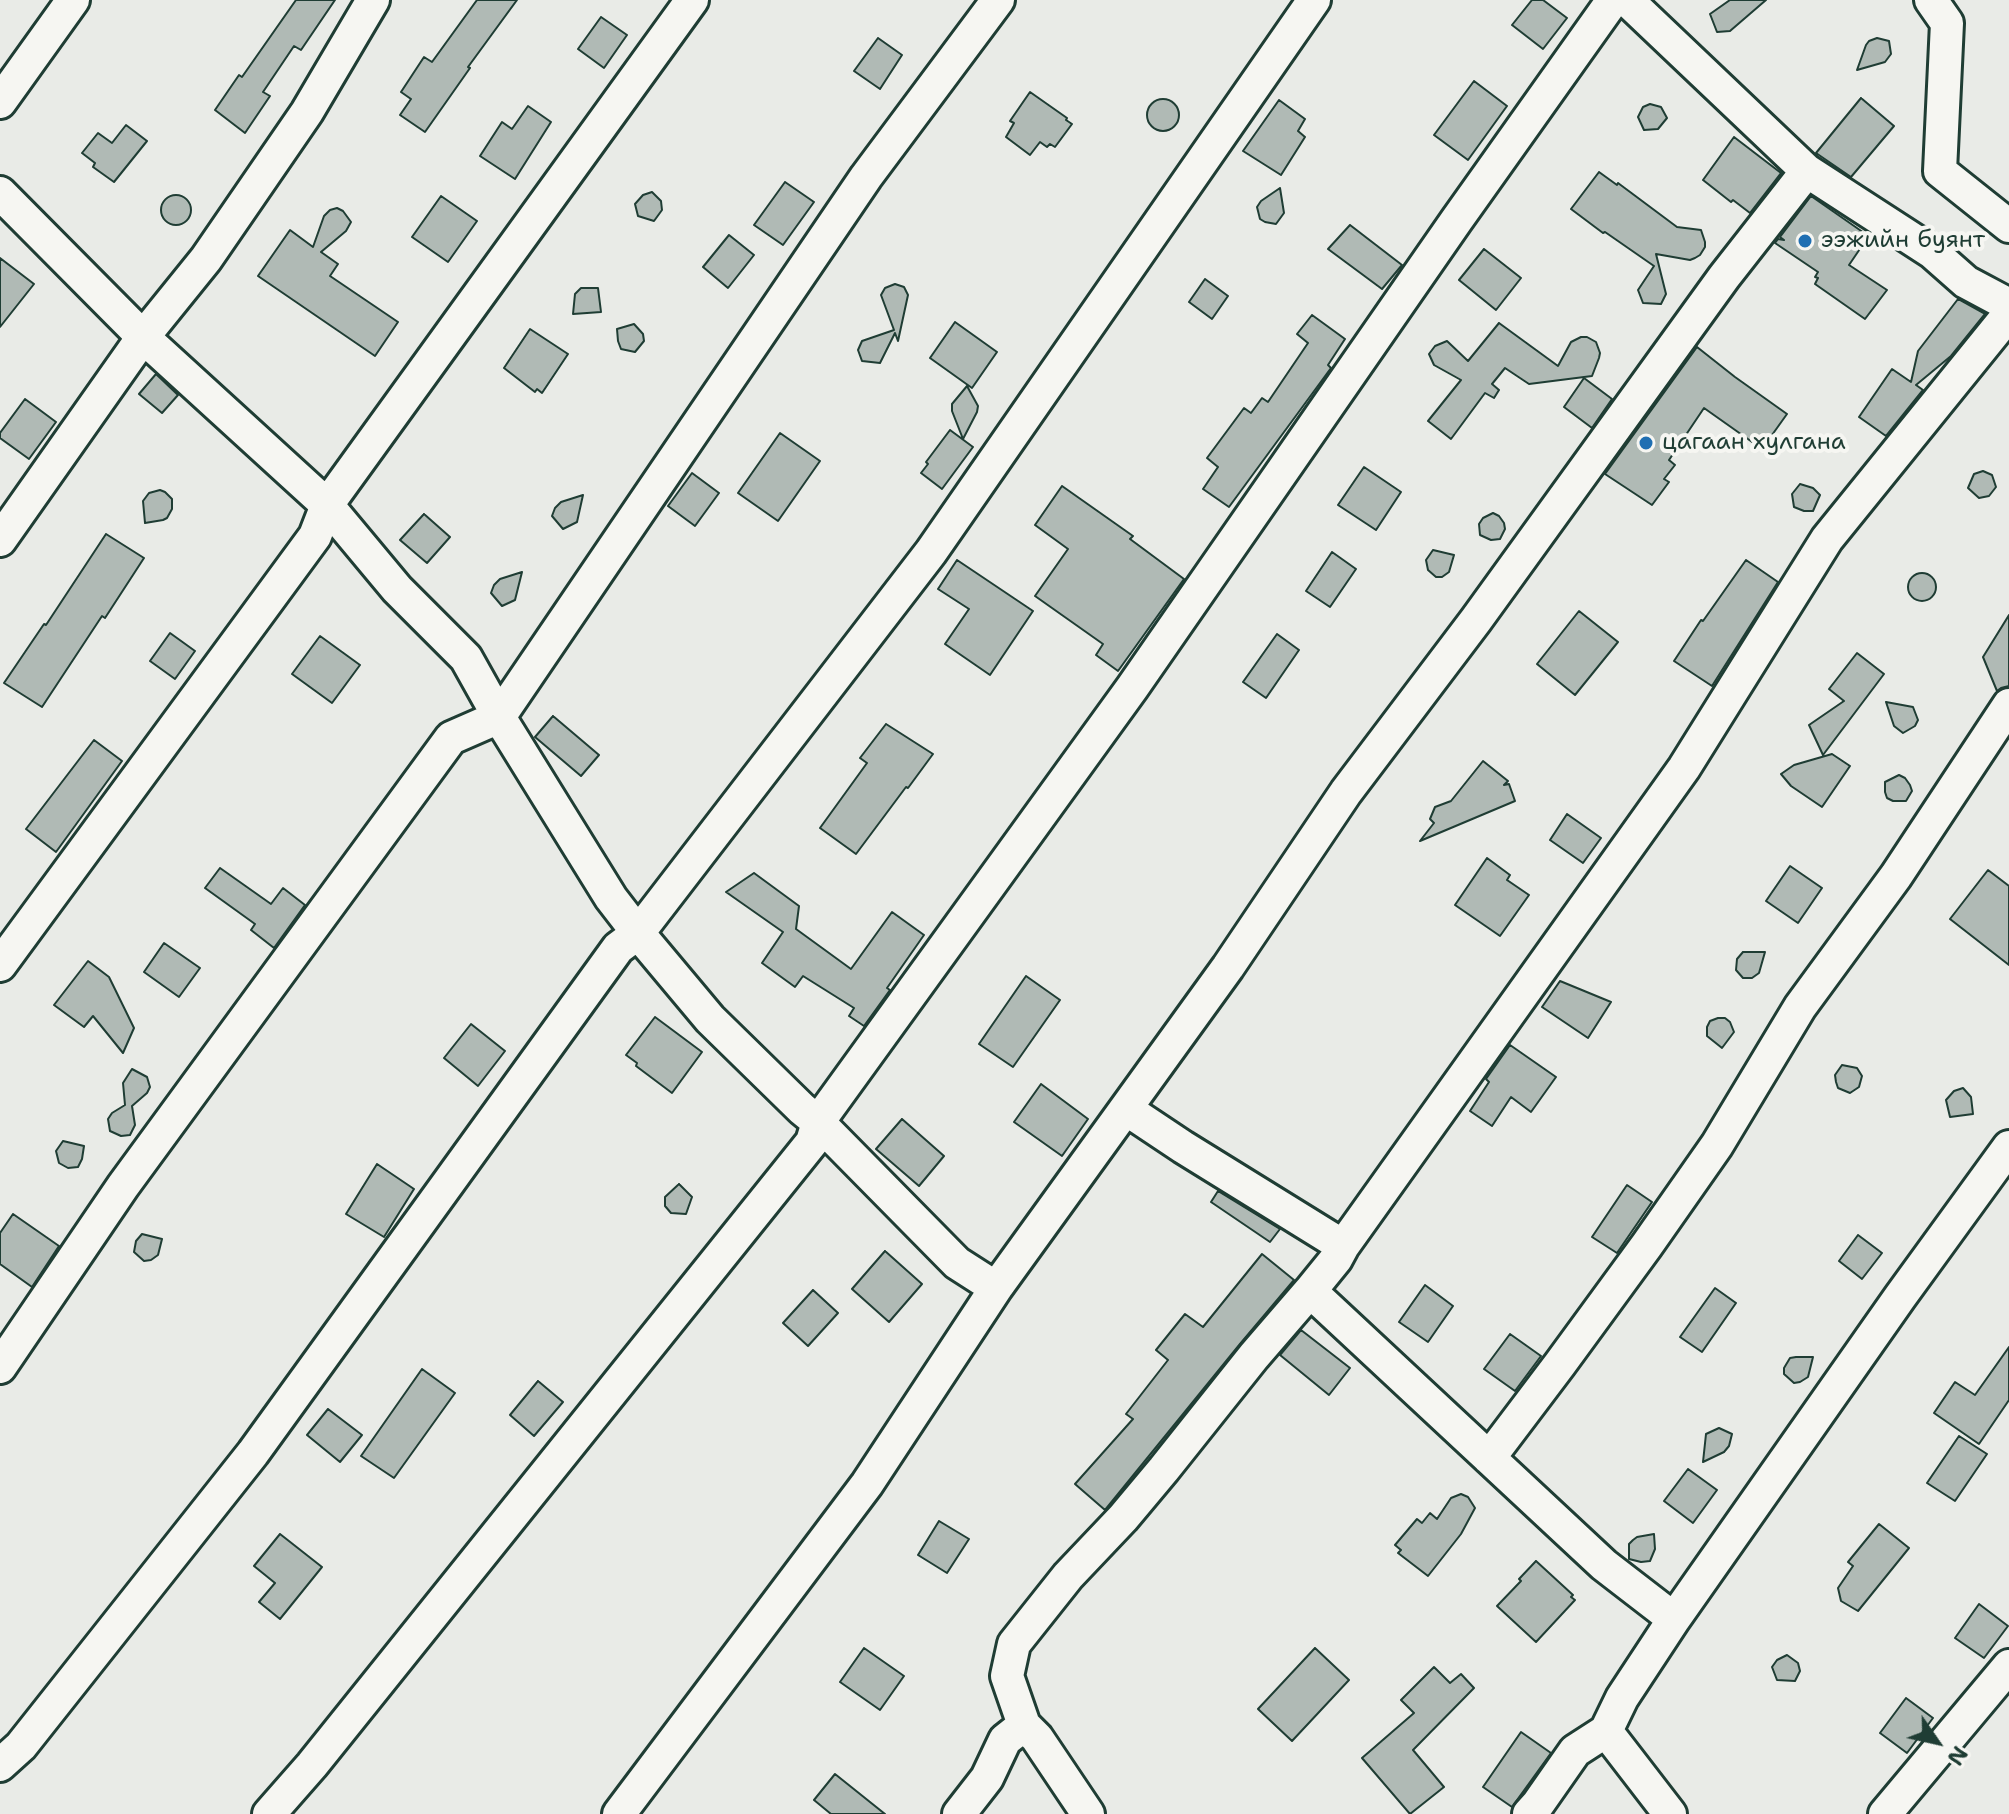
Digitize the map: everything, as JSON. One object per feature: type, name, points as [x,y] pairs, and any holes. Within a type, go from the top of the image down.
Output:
[{"type":"street","points":[[0,102],[73,0]]},
{"type":"street","points":[[0,540],[143,337],[206,259],[298,124],[373,0]]},
{"type":"street","points":[[0,965],[315,536],[327,505],[692,0]]},
{"type":"street","points":[[0,1367],[123,1186],[451,738],[499,717],[866,177],[998,0]]},
{"type":"street","points":[[0,1765],[21,1746],[253,1453],[618,948],[638,933],[931,552],[1314,0]]},
{"type":"street","points":[[269,1814],[312,1765],[812,1142],[818,1122],[1132,688],[1613,0]]},
{"type":"street","points":[[1627,0],[1807,171],[1932,252],[1966,282],[2009,305]]},
{"type":"street","points":[[1931,0],[1947,23],[1940,171],[2009,226]]},
{"type":"street","points":[[619,1814],[867,1484],[996,1288],[1228,967],[1346,792],[1476,620],[1724,277],[1807,171]]},
{"type":"street","points":[[0,193],[143,337],[327,505],[397,589],[466,658],[611,898],[710,1019],[818,1122],[957,1263],[996,1288]]},
{"type":"street","points":[[1088,1814],[1037,1738],[1024,1725],[1007,1676],[1014,1644],[1068,1576],[1156,1479],[1336,1259],[1684,768],[1827,539],[2009,314]]},
{"type":"street","points":[[1489,1458],[1578,1340],[1708,1157],[1800,1007],[1896,876],[2009,705]]},
{"type":"street","points":[[1126,1109],[1343,1246]]},
{"type":"street","points":[[1529,1814],[1575,1751],[1606,1731],[1622,1698],[1674,1619],[2009,1147]]},
{"type":"street","points":[[1310,1291],[1604,1565],[1674,1619]]},
{"type":"street","points":[[1885,1814],[2009,1666]]},
{"type":"street","points":[[959,1814],[987,1778],[1005,1740],[1024,1725]]},
{"type":"street","points":[[1606,1731],[1670,1814]]},
{"type":"building","points":[[296,0],[335,0],[301,50],[294,46],[263,92],[270,96],[245,133],[215,110]]},
{"type":"building","points":[[477,0],[517,0],[425,132],[400,115],[411,99],[401,92],[424,57],[432,62]]},
{"type":"building","points":[[1532,0],[1543,0],[1567,18],[1543,49],[1512,25]]},
{"type":"building","points":[[1730,0],[1766,0],[1730,31],[1717,32],[1710,14]]},
{"type":"building","points":[[601,17],[627,35],[604,68],[578,49]]},
{"type":"building","points":[[878,38],[902,55],[880,89],[854,71]]},
{"type":"building","points":[[1877,38],[1889,41],[1891,54],[1885,62],[1857,70],[1866,45]]},
{"type":"building","points":[[1474,81],[1507,106],[1468,160],[1434,135]]},
{"type":"building","points":[[1030,92],[1072,124],[1055,147],[1050,144],[1047,147],[1040,142],[1030,155],[1006,137],[1014,123],[1010,121]]},
{"type":"building","points":[[1861,98],[1894,126],[1851,177],[1816,153]]},
{"type":"building","points":[[1163,99],[1174,104],[1179,115],[1174,126],[1163,131],[1152,126],[1147,115],[1152,104]]},
{"type":"building","points":[[1279,100],[1305,119],[1298,131],[1305,137],[1281,175],[1243,151]]},
{"type":"building","points":[[1650,104],[1661,107],[1667,118],[1658,129],[1644,130],[1638,117],[1643,107]]},
{"type":"building","points":[[528,106],[551,122],[515,179],[480,156],[502,122],[512,129]]},
{"type":"building","points":[[126,125],[147,141],[114,182],[93,167],[95,163],[82,153],[98,133],[112,143]]},
{"type":"building","points":[[1734,137],[1781,173],[1750,213],[1703,180]]},
{"type":"building","points":[[1599,172],[1677,227],[1701,230],[1705,247],[1695,258],[1690,260],[1656,254],[1666,294],[1661,304],[1643,303],[1638,290],[1654,266],[1571,209]]},
{"type":"building","points":[[785,182],[814,202],[783,245],[754,225]]},
{"type":"building","points":[[1280,188],[1284,213],[1276,224],[1265,222],[1260,219],[1257,207]]},
{"type":"building","points":[[652,192],[661,201],[662,210],[654,221],[638,216],[635,204],[643,195]]},
{"type":"building","points":[[176,195],[187,199],[191,210],[187,221],[176,225],[165,221],[161,210],[165,199]]},
{"type":"building","points":[[441,196],[477,221],[448,262],[412,237]]},
{"type":"building","points":[[1811,196],[1868,237],[1849,265],[1887,290],[1865,319],[1815,284],[1818,272],[1775,243],[1778,239],[1784,240],[1780,237]]},
{"type":"building","points":[[337,208],[351,222],[346,231],[321,252],[338,264],[330,276],[398,322],[375,356],[258,276],[290,230],[313,247],[324,216]]},
{"type":"building","points":[[1350,225],[1402,265],[1382,289],[1328,249]]},
{"type":"building","points":[[729,235],[754,255],[728,288],[703,267]]},
{"type":"building","points":[[1484,249],[1521,278],[1496,310],[1459,280]]},
{"type":"building","points":[[0,258],[34,284],[0,327]]},
{"type":"building","points":[[1205,279],[1228,296],[1212,319],[1189,302]]},
{"type":"building","points":[[895,284],[904,287],[908,295],[898,341],[895,333],[880,363],[862,361],[858,350],[862,341],[894,330],[881,295],[885,288]]},
{"type":"building","points":[[581,288],[598,288],[601,312],[573,314],[575,294]]},
{"type":"building","points":[[1958,299],[1985,314],[1951,356],[1916,385],[1923,390],[1886,436],[1859,417],[1892,369],[1911,382],[1918,351]]},
{"type":"building","points":[[1312,315],[1345,339],[1328,365],[1331,368],[1229,507],[1203,489],[1218,467],[1207,458],[1244,408],[1251,413],[1262,398],[1268,402],[1308,343],[1297,334]]},
{"type":"building","points":[[955,322],[997,352],[972,388],[930,358]]},
{"type":"building","points":[[1499,323],[1558,366],[1571,342],[1587,337],[1596,342],[1600,353],[1592,376],[1529,384],[1505,368],[1492,384],[1499,390],[1494,398],[1485,393],[1451,439],[1428,421],[1461,380],[1434,365],[1429,354],[1435,346],[1447,341],[1468,361]]},
{"type":"building","points":[[634,324],[643,334],[644,341],[635,352],[621,349],[617,329]]},
{"type":"building","points":[[530,329],[568,354],[542,393],[537,389],[535,392],[504,368]]},
{"type":"building","points":[[1697,347],[1787,414],[1762,449],[1704,408],[1669,460],[1675,465],[1664,479],[1669,482],[1652,505],[1605,474]]},
{"type":"building","points":[[156,374],[178,395],[162,413],[139,394]]},
{"type":"building","points":[[1584,378],[1612,399],[1592,428],[1564,407]]},
{"type":"building","points":[[967,386],[978,406],[963,439],[952,404]]},
{"type":"building","points":[[25,399],[56,422],[29,459],[0,438],[0,433]]},
{"type":"building","points":[[950,430],[973,447],[942,489],[921,473]]},
{"type":"building","points":[[780,433],[820,461],[778,521],[738,493]]},
{"type":"building","points":[[1364,467],[1401,492],[1376,530],[1338,505]]},
{"type":"building","points":[[1983,471],[1992,475],[1996,487],[1989,496],[1979,498],[1968,488],[1974,474]]},
{"type":"building","points":[[692,473],[719,493],[695,526],[668,506]]},
{"type":"building","points":[[1800,484],[1813,488],[1820,495],[1813,511],[1794,507],[1792,494]]},
{"type":"building","points":[[1062,486],[1133,536],[1130,539],[1184,579],[1118,671],[1096,655],[1103,644],[1035,596],[1068,549],[1035,525]]},
{"type":"building","points":[[160,490],[172,499],[172,509],[167,518],[145,523],[143,501],[149,493]]},
{"type":"building","points":[[583,495],[577,522],[563,529],[552,516],[555,508],[561,502]]},
{"type":"building","points":[[1493,513],[1499,516],[1505,529],[1500,539],[1491,540],[1480,535],[1479,524]]},
{"type":"building","points":[[424,514],[450,537],[427,563],[400,540]]},
{"type":"building","points":[[106,534],[144,558],[42,707],[4,683]]},
{"type":"building","points":[[1433,550],[1454,555],[1449,572],[1442,577],[1436,577],[1428,570],[1426,560]]},
{"type":"building","points":[[1332,552],[1356,569],[1330,607],[1306,591]]},
{"type":"building","points":[[957,560],[1033,611],[990,675],[945,644],[969,609],[938,589]]},
{"type":"building","points":[[1746,560],[1778,582],[1712,686],[1674,661]]},
{"type":"building","points":[[522,572],[515,600],[502,606],[491,593],[494,585],[500,579]]},
{"type":"building","points":[[1922,573],[1932,577],[1936,587],[1932,597],[1922,601],[1912,597],[1908,587],[1912,577]]},
{"type":"building","points":[[1579,611],[1618,642],[1575,695],[1537,664]]},
{"type":"building","points":[[2009,615],[2009,686],[1997,691],[1983,657]]},
{"type":"building","points":[[170,633],[195,651],[175,679],[150,661]]},
{"type":"building","points":[[1277,634],[1299,650],[1266,698],[1243,682]]},
{"type":"building","points":[[320,636],[360,665],[332,703],[292,674]]},
{"type":"building","points":[[1857,653],[1884,674],[1823,755],[1809,725],[1844,701],[1829,689]]},
{"type":"building","points":[[1886,702],[1913,707],[1918,720],[1915,726],[1903,733],[1894,726]]},
{"type":"building","points":[[553,716],[599,755],[581,776],[535,737]]},
{"type":"building","points":[[886,724],[933,754],[856,854],[820,828],[867,763],[860,758]]},
{"type":"building","points":[[94,740],[122,761],[56,852],[26,829]]},
{"type":"building","points":[[1832,754],[1850,766],[1822,807],[1791,786],[1781,774],[1794,765]]},
{"type":"building","points":[[1483,761],[1508,781],[1504,785],[1509,784],[1515,801],[1420,841],[1434,823],[1430,819],[1435,807],[1451,801]]},
{"type":"building","points":[[1899,775],[1905,778],[1912,791],[1906,801],[1893,801],[1887,798],[1885,792],[1885,782]]},
{"type":"building","points":[[1567,814],[1601,838],[1583,863],[1550,840]]},
{"type":"building","points":[[1487,858],[1510,875],[1507,880],[1529,895],[1500,936],[1455,905]]},
{"type":"building","points":[[1790,866],[1822,888],[1798,923],[1766,901]]},
{"type":"building","points":[[220,868],[271,904],[283,888],[305,905],[274,948],[251,930],[255,924],[205,888]]},
{"type":"building","points":[[1988,870],[2009,886],[2009,965],[1950,919]]},
{"type":"building","points":[[754,873],[799,906],[796,929],[851,969],[892,912],[924,935],[864,1026],[849,1016],[854,1008],[803,976],[795,987],[762,963],[783,932],[726,892]]},
{"type":"building","points":[[164,943],[200,968],[179,997],[144,972]]},
{"type":"building","points":[[1743,952],[1765,952],[1759,973],[1752,978],[1743,978],[1736,970],[1737,959]]},
{"type":"building","points":[[88,961],[109,977],[134,1028],[123,1053],[93,1016],[84,1027],[54,1005]]},
{"type":"building","points":[[1026,976],[1060,1000],[1013,1067],[979,1044]]},
{"type":"building","points":[[1560,981],[1611,1002],[1588,1038],[1542,1007]]},
{"type":"building","points":[[655,1017],[702,1052],[672,1093],[626,1055]]},
{"type":"building","points":[[1718,1018],[1730,1022],[1734,1032],[1722,1048],[1707,1036],[1710,1021]]},
{"type":"building","points":[[471,1024],[505,1051],[478,1086],[444,1058]]},
{"type":"building","points":[[1510,1045],[1556,1077],[1531,1112],[1511,1097],[1492,1126],[1470,1111],[1489,1082],[1486,1079]]},
{"type":"building","points":[[1842,1065],[1857,1068],[1862,1076],[1859,1087],[1850,1093],[1838,1088],[1836,1082],[1835,1075]]},
{"type":"building","points":[[132,1069],[147,1077],[150,1087],[132,1106],[135,1125],[130,1135],[121,1136],[110,1131],[108,1119],[125,1105],[123,1083]]},
{"type":"building","points":[[1041,1084],[1088,1119],[1062,1156],[1014,1122]]},
{"type":"building","points":[[1963,1088],[1971,1097],[1973,1114],[1950,1117],[1946,1100],[1954,1091]]},
{"type":"building","points":[[902,1119],[944,1156],[919,1186],[876,1149]]},
{"type":"building","points":[[63,1141],[84,1146],[78,1167],[68,1168],[59,1163],[56,1151]]},
{"type":"building","points":[[377,1164],[414,1189],[384,1237],[346,1214]]},
{"type":"building","points":[[679,1184],[692,1197],[686,1214],[671,1213],[665,1206],[665,1197]]},
{"type":"building","points":[[1627,1185],[1652,1202],[1617,1253],[1592,1237]]},
{"type":"building","points":[[1218,1191],[1280,1229],[1270,1242],[1211,1202]]},
{"type":"building","points":[[13,1214],[59,1246],[32,1287],[0,1264],[0,1233]]},
{"type":"building","points":[[142,1234],[162,1239],[158,1255],[151,1260],[144,1261],[134,1252],[136,1241]]},
{"type":"building","points":[[1858,1235],[1882,1253],[1862,1279],[1839,1261]]},
{"type":"building","points":[[885,1251],[922,1284],[889,1322],[852,1289]]},
{"type":"building","points":[[1262,1254],[1294,1280],[1105,1510],[1075,1484],[1133,1419],[1126,1414],[1168,1360],[1156,1350],[1185,1314],[1203,1327]]},
{"type":"building","points":[[1425,1285],[1453,1306],[1428,1342],[1399,1322]]},
{"type":"building","points":[[1715,1288],[1736,1303],[1702,1352],[1680,1337]]},
{"type":"building","points":[[813,1290],[838,1313],[808,1346],[783,1323]]},
{"type":"building","points":[[1301,1330],[1350,1368],[1329,1395],[1280,1355]]},
{"type":"building","points":[[1510,1334],[1541,1356],[1515,1391],[1484,1369]]},
{"type":"building","points":[[2009,1347],[2009,1400],[1979,1444],[1934,1413],[1955,1382],[1975,1395]]},
{"type":"building","points":[[1813,1357],[1808,1377],[1794,1383],[1784,1374],[1784,1368],[1790,1358]]},
{"type":"building","points":[[422,1369],[455,1393],[394,1478],[361,1456]]},
{"type":"building","points":[[538,1381],[563,1402],[534,1436],[510,1415]]},
{"type":"building","points":[[328,1409],[362,1435],[340,1462],[307,1435]]},
{"type":"building","points":[[1719,1428],[1732,1434],[1729,1446],[1724,1452],[1703,1462],[1706,1434]]},
{"type":"building","points":[[1959,1436],[1987,1454],[1955,1501],[1927,1483]]},
{"type":"building","points":[[1688,1469],[1717,1490],[1693,1523],[1664,1501]]},
{"type":"building","points":[[1461,1494],[1468,1497],[1475,1508],[1461,1534],[1428,1576],[1398,1553],[1401,1550],[1395,1545],[1417,1519],[1422,1523],[1430,1513],[1437,1519],[1451,1498]]},
{"type":"building","points":[[939,1521],[969,1539],[947,1573],[918,1555]]},
{"type":"building","points":[[1879,1524],[1909,1548],[1858,1611],[1841,1601],[1838,1588],[1853,1566],[1848,1562]]},
{"type":"building","points":[[280,1534],[322,1567],[280,1619],[259,1602],[275,1583],[254,1566]]},
{"type":"building","points":[[1654,1534],[1655,1549],[1650,1561],[1629,1559],[1629,1544],[1633,1540]]},
{"type":"building","points":[[1536,1561],[1575,1600],[1536,1642],[1497,1606]]},
{"type":"building","points":[[1979,1604],[2008,1626],[1984,1658],[1955,1638]]},
{"type":"building","points":[[864,1648],[904,1676],[880,1710],[840,1682]]},
{"type":"building","points":[[1315,1648],[1349,1680],[1292,1741],[1258,1709]]},
{"type":"building","points":[[1787,1655],[1798,1663],[1800,1671],[1795,1681],[1777,1680],[1772,1667]]},
{"type":"building","points":[[1434,1667],[1450,1683],[1461,1674],[1474,1688],[1413,1750],[1444,1787],[1410,1814],[1362,1758],[1414,1713],[1401,1700]]},
{"type":"building","points":[[1906,1698],[1933,1718],[1907,1753],[1880,1733]]},
{"type":"building","points":[[1521,1732],[1551,1753],[1512,1807],[1483,1787]]},
{"type":"building","points":[[835,1774],[885,1814],[831,1814],[814,1800]]},
{"type":"place","name":"ээжийн буянт","points":[[1805,241]]},
{"type":"place","name":"цагаан хулгана","points":[[1646,443]]}]
